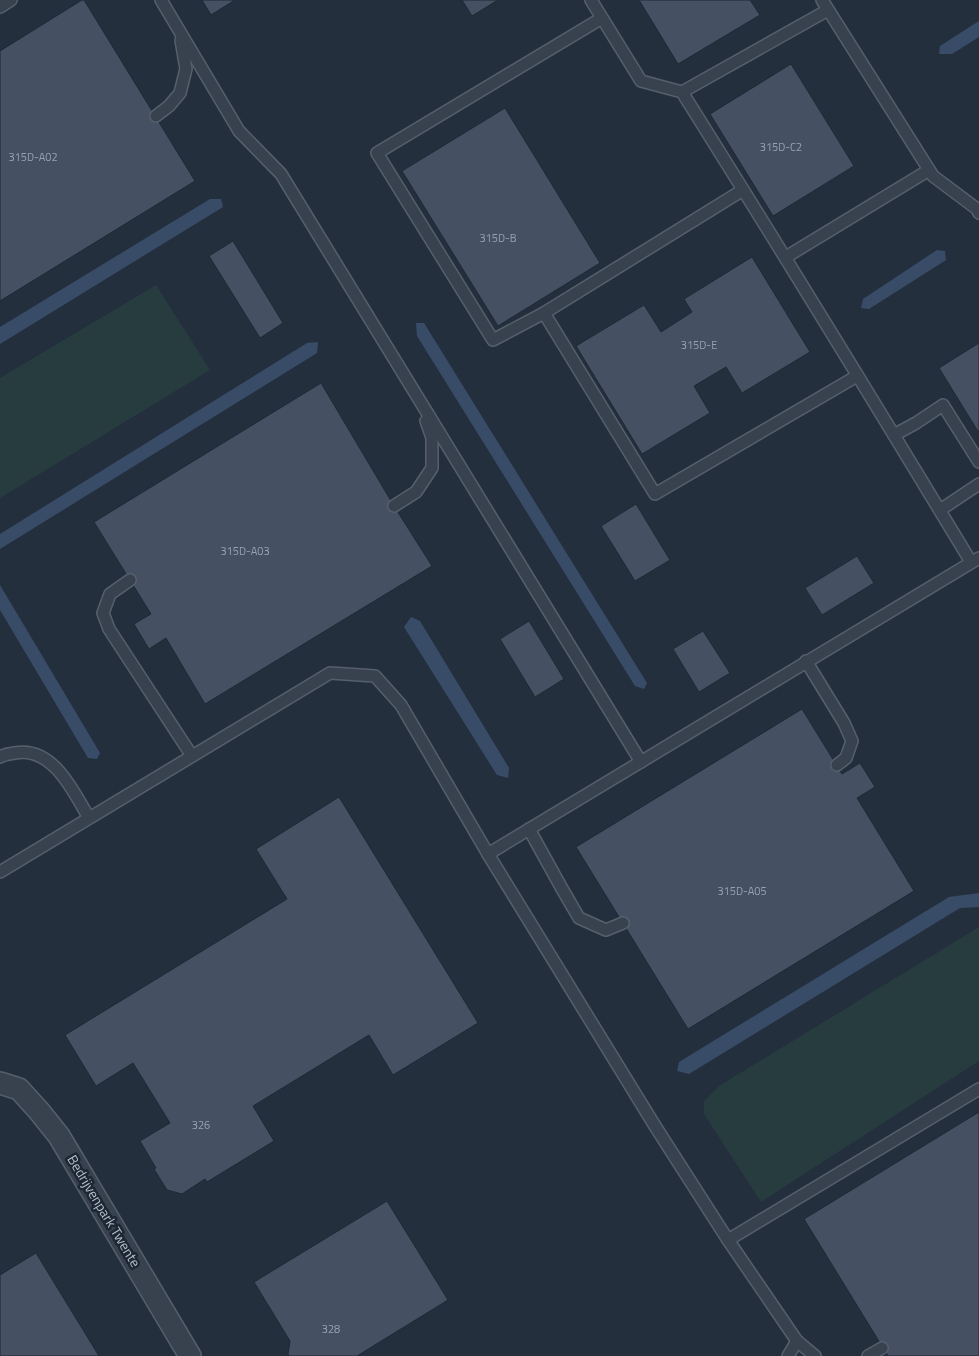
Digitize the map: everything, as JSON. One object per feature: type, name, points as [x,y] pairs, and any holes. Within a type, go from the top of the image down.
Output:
[{"type":"street","name":"Bedrijvenpark Twente","points":[[0,1083],[19,1089],[59,1136],[190,1356]]},
{"type":"lane","points":[[0,7],[12,0]]},
{"type":"lane","points":[[161,0],[239,131],[281,174],[641,762]]},
{"type":"lane","points":[[488,854],[975,560],[940,510],[786,257],[682,92],[641,81],[591,0]]},
{"type":"lane","points":[[682,92],[825,5],[933,176],[978,211]]},
{"type":"lane","points":[[602,18],[377,153],[493,340],[544,313],[743,190]]},
{"type":"lane","points":[[156,116],[169,106],[180,93],[186,69],[179,31]]},
{"type":"lane","points":[[786,257],[929,170]]},
{"type":"lane","points":[[544,313],[655,494],[857,376]]},
{"type":"lane","points":[[394,506],[416,492],[432,468],[432,438],[418,399]]},
{"type":"lane","points":[[894,435],[943,405],[979,462]]},
{"type":"lane","points":[[940,510],[979,484]]},
{"type":"lane","points":[[130,580],[110,594],[103,613],[109,629],[192,756]]},
{"type":"lane","points":[[806,661],[844,723],[852,741],[846,758],[836,765]]},
{"type":"lane","points":[[0,872],[330,673],[375,676],[401,704],[488,854],[655,1126],[728,1240],[796,1340],[815,1356]]},
{"type":"lane","points":[[0,757],[24,751],[46,758],[68,781],[89,818]]},
{"type":"lane","points":[[530,829],[580,918],[606,930],[623,924]]},
{"type":"lane","points":[[728,1240],[979,1088]]},
{"type":"lane","points":[[788,1356],[796,1340]]},
{"type":"lane","points":[[868,1356],[882,1348]]},
{"type":"green space","points":[[156,285],[210,370],[0,498],[0,378]]},
{"type":"green space","points":[[979,927],[979,1061],[761,1202],[704,1114],[704,1101],[719,1086]]},
{"type":"water","points":[[979,21],[979,37],[952,54],[939,54],[940,46]]},
{"type":"water","points":[[210,199],[221,199],[223,207],[0,344],[0,327]]},
{"type":"water","points":[[937,250],[945,251],[946,260],[869,309],[861,308],[863,299]]},
{"type":"water","points":[[416,323],[424,323],[647,683],[644,689],[635,686],[417,336]]},
{"type":"water","points":[[318,342],[317,353],[0,549],[0,534],[307,343]]},
{"type":"water","points":[[0,585],[100,753],[97,759],[88,758],[0,610]]},
{"type":"water","points":[[411,617],[420,621],[509,768],[508,778],[497,775],[404,627]]},
{"type":"water","points":[[979,893],[979,907],[960,908],[689,1074],[677,1071],[679,1062],[949,897]]},
{"type":"building","points":[[84,0],[195,181],[0,301],[0,51]]},
{"type":"building","points":[[202,0],[235,0],[211,15]]},
{"type":"building","points":[[462,0],[498,0],[472,16]]},
{"type":"building","points":[[639,0],[750,0],[760,15],[678,64]]},
{"type":"building","points":[[791,64],[854,166],[773,216],[710,114]]},
{"type":"building","points":[[505,108],[600,263],[498,326],[402,171]]},
{"type":"building","points":[[233,241],[283,323],[260,338],[209,256]]},
{"type":"building","points":[[752,257],[810,352],[742,393],[726,367],[694,386],[710,413],[642,454],[576,346],[644,305],[661,332],[692,312],[684,299]]},
{"type":"building","points":[[979,343],[979,433],[939,368]]},
{"type":"building","points":[[321,383],[432,566],[205,704],[166,638],[149,649],[134,624],[151,614],[94,522]]},
{"type":"building","points":[[636,504],[670,560],[635,581],[601,526]]},
{"type":"building","points":[[857,556],[874,583],[822,615],[805,588]]},
{"type":"building","points":[[529,621],[564,679],[535,697],[500,639]]},
{"type":"building","points":[[703,631],[730,673],[699,692],[673,649]]},
{"type":"building","points":[[802,709],[842,774],[860,763],[875,787],[857,798],[914,891],[688,1029],[576,847]]},
{"type":"building","points":[[339,797],[478,1023],[393,1075],[369,1035],[253,1106],[274,1141],[207,1182],[205,1179],[182,1194],[167,1190],[140,1141],[170,1123],[133,1063],[96,1086],[65,1035],[287,899],[256,849]]},
{"type":"building","points":[[979,1112],[979,1356],[888,1356],[804,1219]]},
{"type":"building","points":[[387,1201],[448,1300],[357,1356],[289,1356],[290,1341],[254,1282]]},
{"type":"building","points":[[36,1253],[99,1356],[0,1356],[0,1275]]}]
